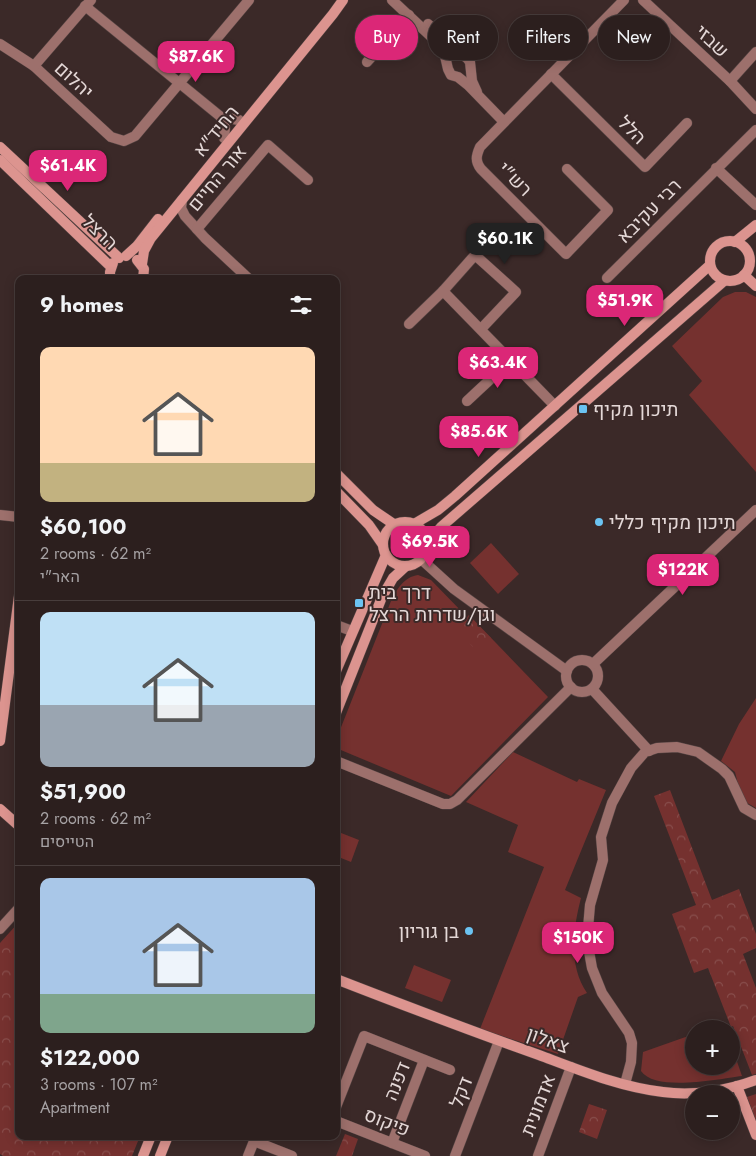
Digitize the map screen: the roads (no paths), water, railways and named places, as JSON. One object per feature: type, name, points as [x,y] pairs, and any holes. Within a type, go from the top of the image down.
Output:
[{"type":"main road","name":"החיד\"א","points":[[111,267],[137,246],[336,0]]},
{"type":"main road","name":"החיד\"א","points":[[142,264],[142,258],[147,245],[343,0]]},
{"type":"main road","name":"הרצל","points":[[0,147],[122,257],[132,257],[142,264]]},
{"type":"main road","name":"הרצל","points":[[0,160],[111,267]]},
{"type":"main road","points":[[735,242],[756,225]]},
{"type":"main road","points":[[726,241],[744,246],[749,254],[749,267],[744,275],[734,281],[724,281],[716,276],[710,265],[711,253],[717,245],[726,241]]},
{"type":"main road","points":[[749,254],[756,246]]},
{"type":"main road","points":[[142,264],[143,275]]},
{"type":"main road","points":[[414,524],[438,510],[455,496],[710,265]]},
{"type":"main road","points":[[110,275],[111,267]]},
{"type":"main road","points":[[744,275],[756,286]]},
{"type":"main road","points":[[427,543],[441,527],[724,281]]},
{"type":"main road","points":[[340,477],[373,510],[395,525]]},
{"type":"main road","points":[[340,495],[369,525],[384,550],[393,562],[406,566],[412,565],[421,559],[426,550],[427,543],[424,534],[414,524],[404,522],[395,525],[387,532],[384,550],[340,660]]},
{"type":"main road","points":[[340,703],[382,597],[394,578],[406,566]]},
{"type":"main road","points":[[0,742],[15,627]]},
{"type":"main road","points":[[0,810],[15,823]]},
{"type":"main road","name":"צאלון","points":[[340,981],[571,1067],[651,1090],[685,1093]]},
{"type":"main road","name":"צאלון","points":[[740,1085],[756,1080]]},
{"type":"main road","points":[[740,1094],[756,1135]]},
{"type":"main road","points":[[143,1156],[149,1140]]},
{"type":"main road","points":[[160,1156],[166,1140]]},
{"type":"street","points":[[179,84],[249,0]]},
{"type":"street","points":[[392,0],[409,15]]},
{"type":"street","points":[[401,0],[428,24]]},
{"type":"street","points":[[418,24],[438,43],[445,56],[449,72],[480,97],[504,122],[624,0]]},
{"type":"street","name":"שבזי","points":[[643,0],[730,81],[756,109]]},
{"type":"street","points":[[34,66],[88,3],[179,84],[221,117],[239,120]]},
{"type":"street","name":"יהלום","points":[[0,44],[34,66],[111,136],[124,141],[135,136],[179,84]]},
{"type":"street","points":[[730,81],[756,52]]},
{"type":"street","points":[[447,65],[450,60]]},
{"type":"street","points":[[468,60],[475,89],[480,97]]},
{"type":"street","points":[[458,78],[465,76],[470,70]]},
{"type":"street","name":"הלל","points":[[552,74],[644,167],[687,123]]},
{"type":"street","points":[[221,117],[225,128],[224,138]]},
{"type":"street","name":"רש\"י","points":[[504,122],[480,147],[476,158],[477,164],[566,254],[608,210],[567,169]]},
{"type":"street","name":"רבי עקיבא","points":[[607,278],[756,130]]},
{"type":"street","name":"אור החיים","points":[[197,229],[268,145],[308,180]]},
{"type":"street","points":[[716,168],[756,205]]},
{"type":"street","points":[[182,200],[181,208],[186,216],[245,275]]},
{"type":"street","points":[[167,219],[172,216],[186,216]]},
{"type":"street","points":[[409,324],[443,291],[475,255],[516,292],[481,329]]},
{"type":"street","points":[[443,291],[556,406]]},
{"type":"street","points":[[467,401],[511,360]]},
{"type":"street","points":[[593,664],[756,510]]},
{"type":"street","points":[[0,514],[15,516]]},
{"type":"street","points":[[421,559],[454,589],[567,671]]},
{"type":"street","points":[[340,627],[352,632]]},
{"type":"street","points":[[578,660],[589,661],[593,664],[597,669],[598,679],[592,688],[583,692],[571,688],[567,681],[569,666],[578,660]]},
{"type":"street","points":[[340,763],[449,805],[457,800],[571,688]]},
{"type":"street","points":[[592,688],[649,751]]},
{"type":"street","points":[[625,1084],[631,1062],[632,1043],[629,1033],[602,993],[592,968],[587,940],[590,905],[604,860],[601,837],[612,803],[631,768],[645,752],[656,748],[677,747],[698,752],[729,776],[744,808],[756,815]]},
{"type":"street","points":[[0,928],[15,912]]},
{"type":"street","name":"דפנה","points":[[340,1098],[364,1036],[450,1070]]},
{"type":"street","name":"דקל","points":[[455,1156],[499,1041]]},
{"type":"street","name":"דפנה","points":[[392,1143],[424,1060]]},
{"type":"street","name":"אדמונית","points":[[538,1156],[571,1067]]},
{"type":"street","name":"פיקוס","points":[[340,1123],[425,1156]]},
{"type":"street","points":[[248,1156],[254,1140]]},
{"type":"street","points":[[259,1140],[292,1156]]},
{"type":"place","name":"תיכון מקיף","points":[[583,409]]},
{"type":"place","name":"תיכון מקיף כללי","points":[[599,522]]},
{"type":"place","name":"דרך בית וגן/שדרות הרצל","points":[[359,603]]},
{"type":"place","name":"בן גוריון","points":[[469,931]]}]
